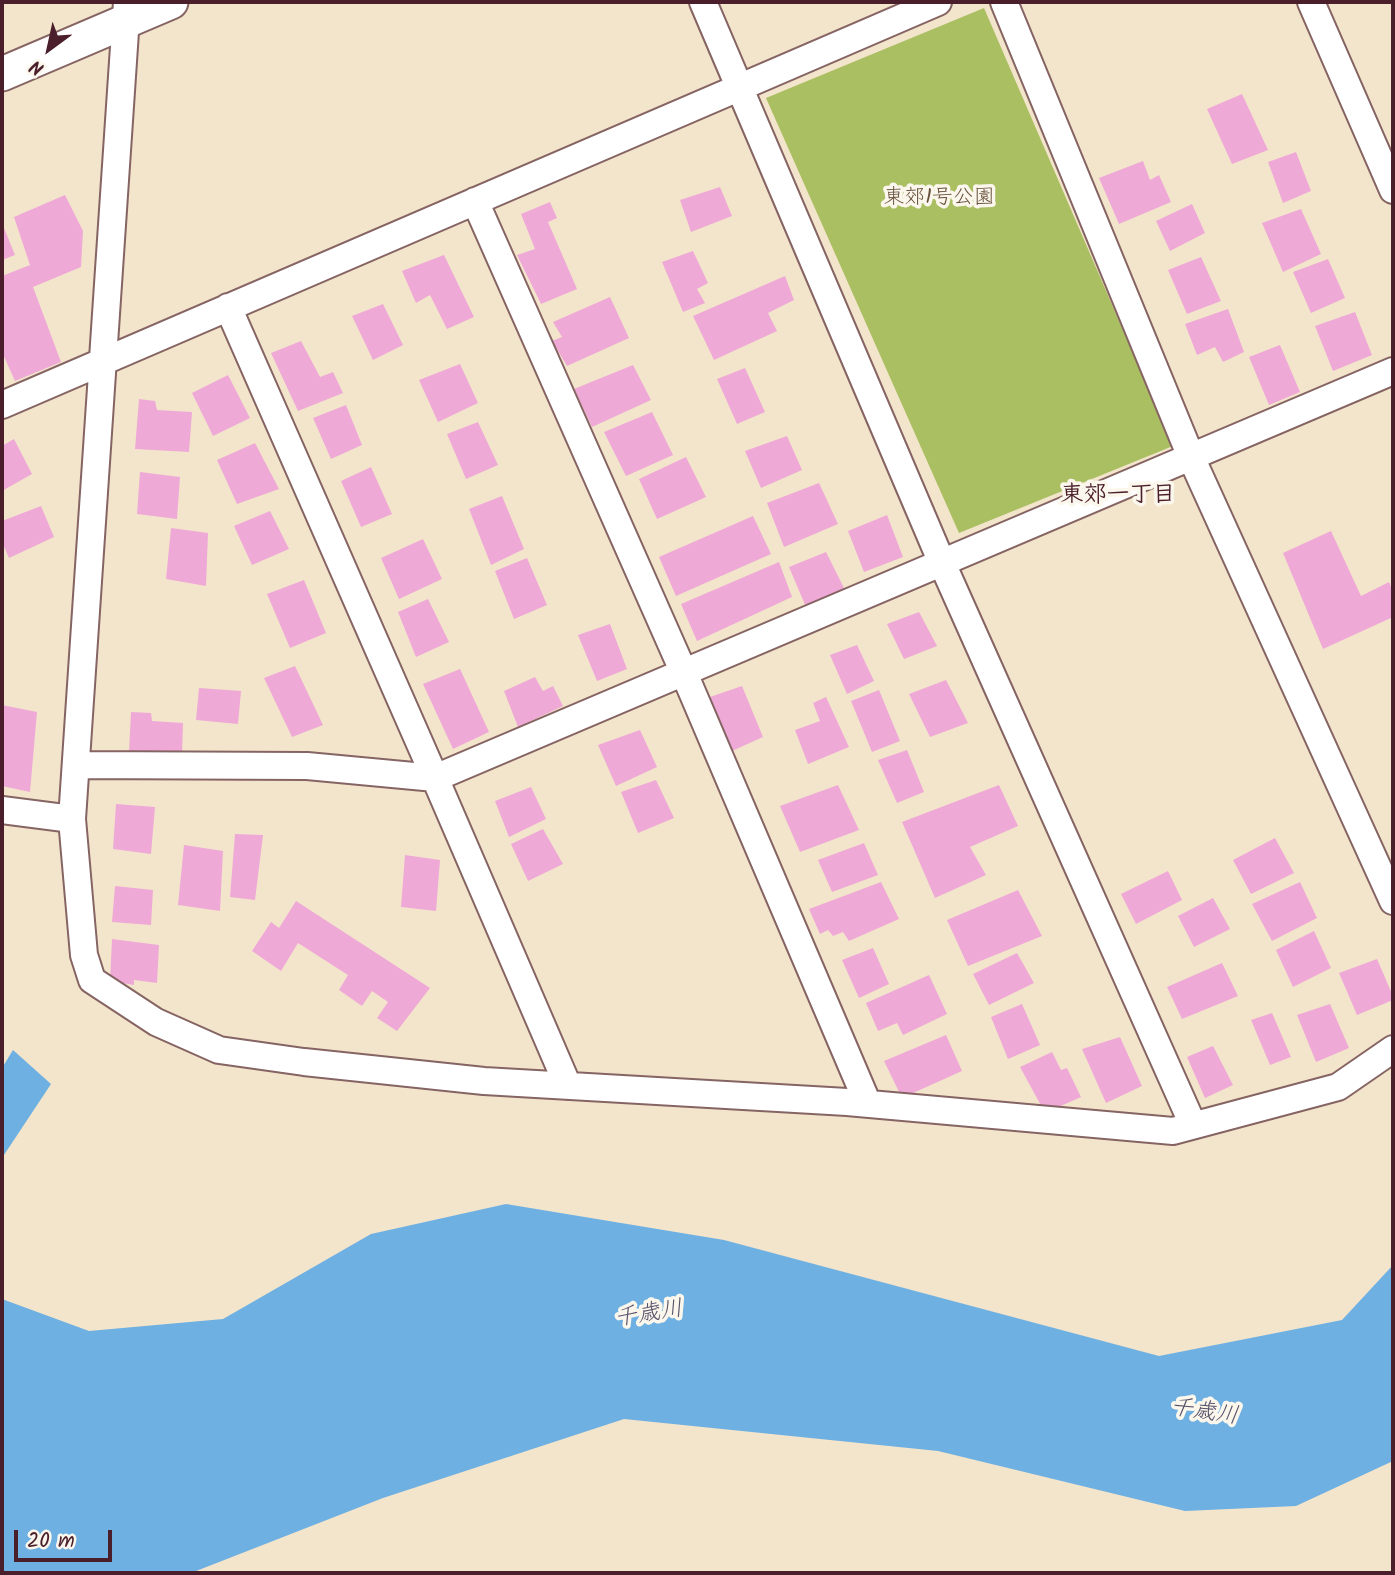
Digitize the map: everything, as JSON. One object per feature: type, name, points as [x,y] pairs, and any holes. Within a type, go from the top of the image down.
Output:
[{"type":"street","points":[[2,74],[126,12],[171,2]]},
{"type":"street","points":[[703,2],[942,563],[1193,1125]]},
{"type":"street","points":[[2,405],[938,2]]},
{"type":"street","points":[[1004,2],[1191,457],[1393,901]]},
{"type":"street","points":[[1311,2],[1393,190]]},
{"type":"street","points":[[126,12],[72,819],[84,955],[92,979],[156,1022],[219,1050],[304,1062],[484,1081],[868,1104],[1173,1130],[1338,1087],[1393,1049]]},
{"type":"street","points":[[475,201],[684,673],[868,1104]]},
{"type":"street","points":[[228,307],[568,1086]]},
{"type":"street","points":[[76,765],[307,766],[435,778],[1393,371]]},
{"type":"street","points":[[2,810],[72,819]]},
{"type":"green space","name":"東郊1号公園","points":[[984,8],[1173,446],[959,533],[766,98]]},
{"type":"water","points":[[13,1050],[51,1084],[2,1158],[2,1068]]},
{"type":"water","name":"千歳川","points":[[506,1204],[724,1240],[1159,1356],[1342,1320],[1393,1265],[1393,1461],[1296,1506],[1185,1511],[938,1451],[624,1419],[383,1498],[191,1573],[2,1573],[2,1299],[89,1331],[223,1319],[371,1234]]},
{"type":"building","points":[[1242,94],[1268,150],[1232,164],[1207,109]]},
{"type":"building","points":[[1296,152],[1311,191],[1283,203],[1268,162]]},
{"type":"building","points":[[1143,161],[1150,180],[1159,175],[1171,202],[1119,224],[1099,178]]},
{"type":"building","points":[[720,187],[732,216],[691,232],[680,200]]},
{"type":"building","points":[[65,195],[83,231],[81,267],[33,287],[61,362],[15,381],[2,352],[2,276],[30,265],[14,217]]},
{"type":"building","points":[[550,202],[557,218],[548,222],[577,289],[541,304],[517,255],[535,249],[521,214]]},
{"type":"building","points":[[1192,204],[1205,233],[1170,251],[1156,221]]},
{"type":"building","points":[[1301,209],[1321,254],[1283,272],[1262,223]]},
{"type":"building","points":[[2,223],[15,255],[2,260]]},
{"type":"building","points":[[693,251],[708,283],[697,289],[705,303],[683,312],[662,262]]},
{"type":"building","points":[[444,255],[474,317],[447,329],[430,295],[416,303],[402,271]]},
{"type":"building","points":[[1201,257],[1221,301],[1187,314],[1168,270]]},
{"type":"building","points":[[1328,259],[1345,298],[1311,313],[1293,272]]},
{"type":"building","points":[[785,276],[794,300],[768,313],[777,331],[714,360],[693,316]]},
{"type":"building","points":[[610,297],[629,338],[567,366],[552,341],[562,337],[553,322]]},
{"type":"building","points":[[383,304],[403,345],[373,360],[352,316]]},
{"type":"building","points":[[1228,309],[1244,352],[1223,362],[1215,347],[1197,355],[1185,324]]},
{"type":"building","points":[[1355,312],[1372,355],[1333,371],[1315,326]]},
{"type":"building","points":[[301,341],[320,377],[333,372],[343,393],[298,411],[271,353]]},
{"type":"building","points":[[1280,345],[1300,392],[1269,405],[1249,357]]},
{"type":"building","points":[[460,364],[478,403],[438,422],[419,380]]},
{"type":"building","points":[[633,365],[651,400],[592,427],[574,389]]},
{"type":"building","points":[[745,368],[765,412],[737,424],[717,379]]},
{"type":"building","points":[[228,375],[250,418],[213,436],[192,393]]},
{"type":"building","points":[[139,399],[155,401],[157,410],[192,412],[189,452],[135,449]]},
{"type":"building","points":[[346,405],[362,445],[331,459],[313,418]]},
{"type":"building","points":[[652,412],[673,455],[626,476],[604,432]]},
{"type":"building","points":[[478,422],[498,465],[466,479],[447,434]]},
{"type":"building","points":[[787,436],[802,470],[761,488],[745,451]]},
{"type":"building","points":[[14,439],[32,474],[2,491],[2,446]]},
{"type":"building","points":[[255,443],[279,489],[237,504],[217,460]]},
{"type":"building","points":[[686,457],[706,497],[657,519],[639,479]]},
{"type":"building","points":[[371,467],[392,514],[361,527],[341,481]]},
{"type":"building","points":[[140,472],[180,477],[177,519],[137,514]]},
{"type":"building","points":[[819,483],[838,524],[784,547],[767,503]]},
{"type":"building","points":[[502,496],[524,549],[491,565],[469,509]]},
{"type":"building","points":[[41,506],[54,537],[9,558],[2,542],[2,521]]},
{"type":"building","points":[[270,511],[289,549],[252,565],[234,526]]},
{"type":"building","points":[[887,515],[903,557],[864,572],[848,531]]},
{"type":"building","points":[[753,516],[771,554],[676,596],[659,557]]},
{"type":"building","points":[[171,528],[208,533],[206,586],[166,579]]},
{"type":"building","points":[[1331,531],[1361,596],[1389,582],[1393,592],[1393,617],[1323,649],[1283,553]]},
{"type":"building","points":[[423,539],[442,579],[399,599],[381,558]]},
{"type":"building","points":[[826,552],[845,590],[806,607],[789,567]]},
{"type":"building","points":[[527,558],[547,605],[514,619],[495,571]]},
{"type":"building","points":[[779,562],[792,597],[697,641],[681,604]]},
{"type":"building","points":[[304,580],[326,633],[290,648],[267,594]]},
{"type":"building","points":[[428,599],[449,642],[416,657],[398,612]]},
{"type":"building","points":[[919,612],[937,646],[904,659],[887,624]]},
{"type":"building","points":[[610,624],[627,669],[597,681],[578,635]]},
{"type":"building","points":[[857,645],[874,681],[847,694],[830,655]]},
{"type":"building","points":[[295,666],[323,725],[292,737],[264,678]]},
{"type":"building","points":[[460,669],[489,732],[453,749],[423,684]]},
{"type":"building","points":[[535,677],[543,691],[553,686],[563,706],[518,727],[504,691]]},
{"type":"building","points":[[946,680],[968,723],[930,737],[909,694]]},
{"type":"building","points":[[742,686],[763,737],[732,751],[710,697]]},
{"type":"building","points":[[199,688],[241,691],[238,724],[196,720]]},
{"type":"building","points":[[879,690],[900,741],[872,752],[851,701]]},
{"type":"building","points":[[826,697],[849,747],[808,764],[795,730],[820,721],[813,703]]},
{"type":"building","points":[[2,705],[37,712],[30,792],[2,786]]},
{"type":"building","points":[[131,712],[151,713],[152,721],[183,723],[182,755],[129,752]]},
{"type":"building","points":[[640,730],[657,767],[616,786],[598,745]]},
{"type":"building","points":[[907,750],[924,792],[897,803],[878,760]]},
{"type":"building","points":[[656,780],[674,818],[638,833],[621,792]]},
{"type":"building","points":[[838,785],[859,830],[800,852],[780,806]]},
{"type":"building","points":[[999,785],[1018,826],[970,847],[986,875],[935,898],[902,822]]},
{"type":"building","points":[[531,787],[546,819],[509,837],[495,801]]},
{"type":"building","points":[[116,804],[155,807],[151,854],[113,849]]},
{"type":"building","points":[[543,829],[563,864],[528,881],[511,844]]},
{"type":"building","points":[[235,834],[263,835],[255,900],[230,897]]},
{"type":"building","points":[[1275,838],[1294,873],[1251,894],[1233,860]]},
{"type":"building","points":[[864,843],[878,875],[832,892],[818,860]]},
{"type":"building","points":[[184,845],[223,851],[220,911],[178,905]]},
{"type":"building","points":[[405,855],[440,860],[436,911],[401,907]]},
{"type":"building","points":[[1168,871],[1182,900],[1136,924],[1121,894]]},
{"type":"building","points":[[881,882],[899,919],[849,941],[843,932],[833,936],[828,930],[820,934],[809,909]]},
{"type":"building","points":[[1300,882],[1317,918],[1272,941],[1252,904]]},
{"type":"building","points":[[115,886],[153,890],[151,925],[112,922]]},
{"type":"building","points":[[1018,890],[1042,936],[968,966],[947,920]]},
{"type":"building","points":[[1213,898],[1230,929],[1194,947],[1178,916]]},
{"type":"building","points":[[296,901],[430,988],[397,1031],[377,1018],[388,1002],[372,991],[362,1006],[339,990],[348,975],[298,943],[281,971],[252,951],[271,922],[279,928]]},
{"type":"building","points":[[1314,931],[1331,968],[1293,987],[1276,950]]},
{"type":"building","points":[[112,939],[159,945],[157,983],[134,980],[134,985],[110,981]]},
{"type":"building","points":[[873,948],[889,984],[859,998],[842,960]]},
{"type":"building","points":[[1017,953],[1034,983],[989,1005],[973,974]]},
{"type":"building","points":[[1377,959],[1393,1000],[1357,1015],[1339,973]]},
{"type":"building","points":[[1222,963],[1238,996],[1182,1019],[1167,987]]},
{"type":"building","points":[[929,975],[947,1014],[903,1035],[897,1023],[878,1031],[866,1003]]},
{"type":"building","points":[[1022,1004],[1040,1045],[1008,1059],[991,1017]]},
{"type":"building","points":[[1330,1004],[1349,1048],[1316,1062],[1297,1015]]},
{"type":"building","points":[[1272,1013],[1291,1057],[1270,1065],[1251,1020]]},
{"type":"building","points":[[946,1035],[962,1071],[902,1098],[884,1061]]},
{"type":"building","points":[[1120,1037],[1142,1086],[1106,1103],[1082,1049]]},
{"type":"building","points":[[1213,1046],[1233,1085],[1205,1098],[1187,1057]]},
{"type":"building","points":[[1052,1052],[1061,1070],[1067,1068],[1081,1097],[1045,1113],[1020,1067]]},
{"type":"district","name":"東郊一丁目","points":[[1118,497]]}]
